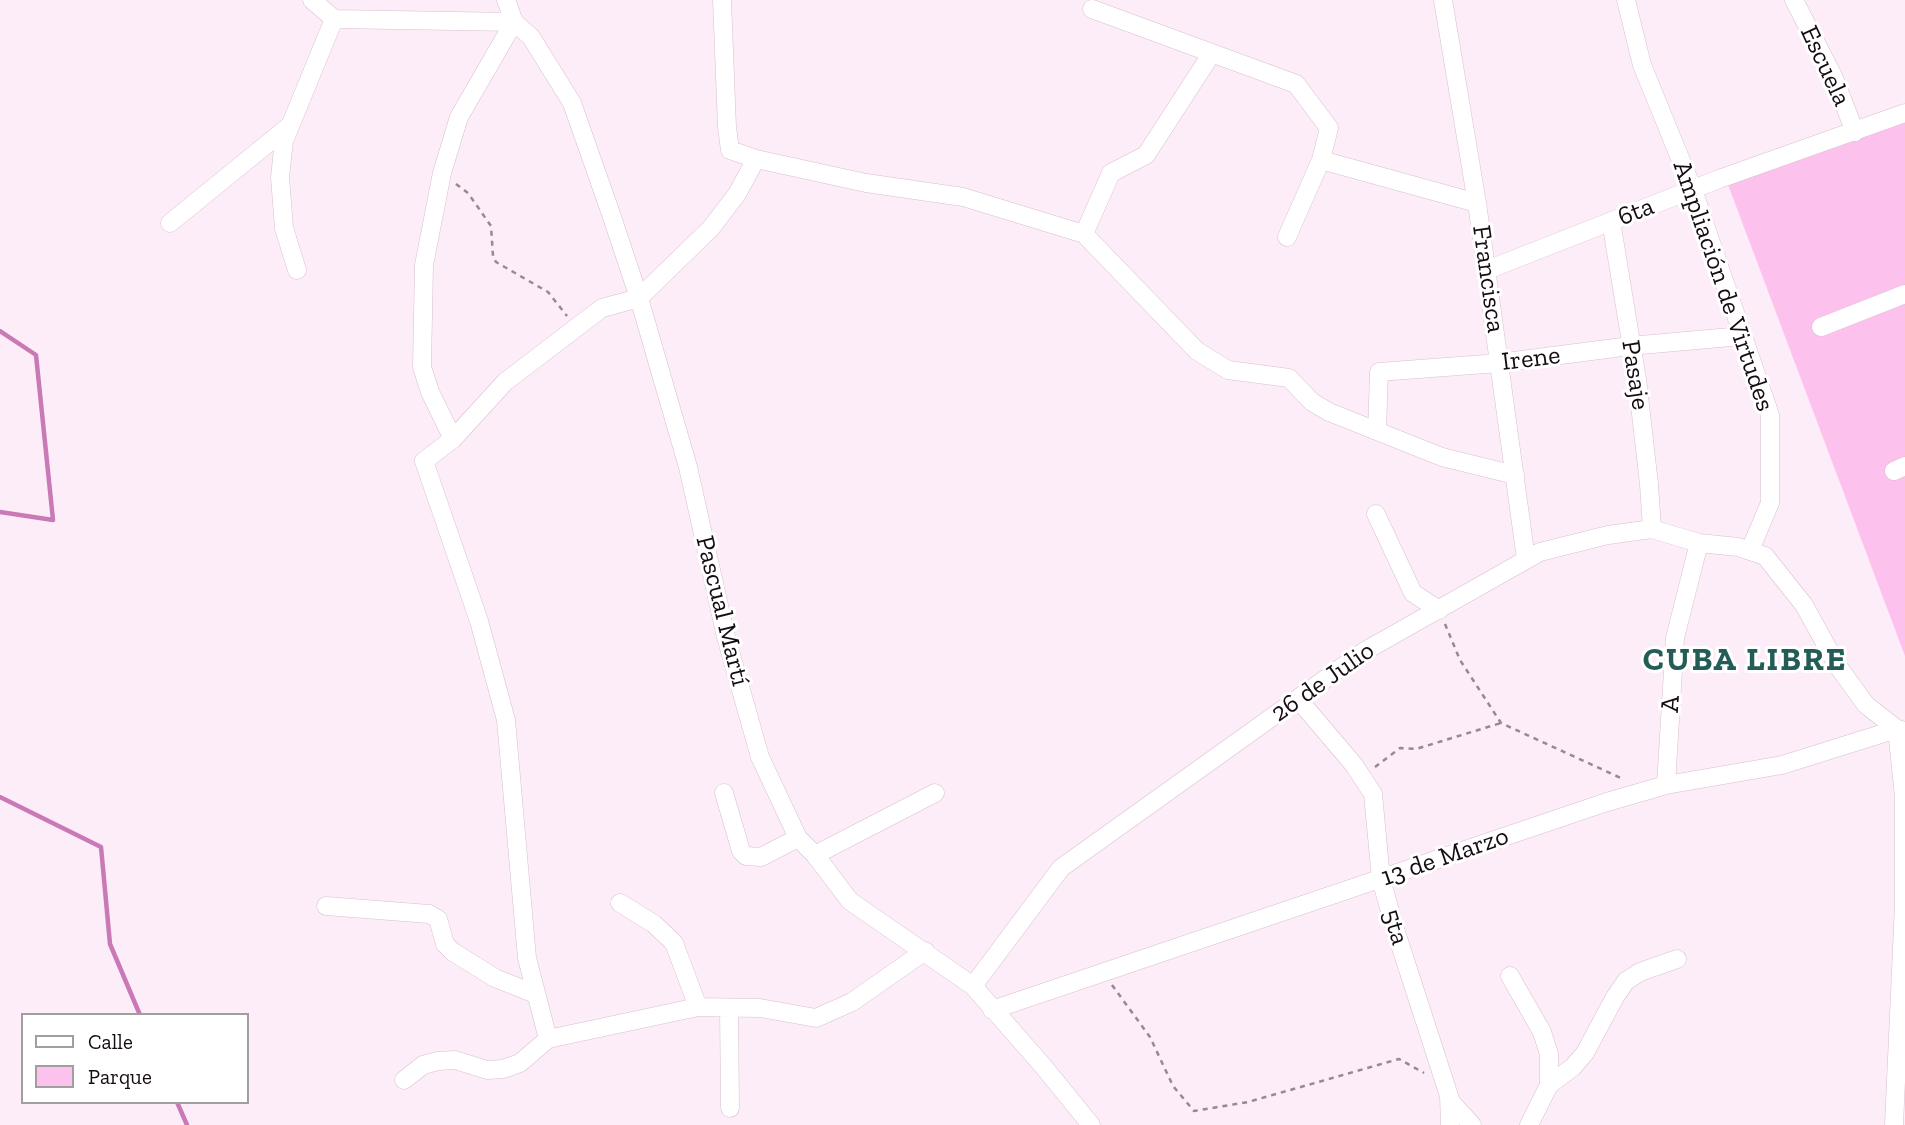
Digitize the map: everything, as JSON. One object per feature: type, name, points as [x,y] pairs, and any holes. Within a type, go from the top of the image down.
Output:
[{"type":"street","points":[[313,0],[334,19],[514,22],[459,117],[442,173],[425,265],[422,367],[429,392],[453,439]]},
{"type":"street","name":"Pascual Martí","points":[[506,0],[514,22],[531,37],[572,103],[639,298],[688,467],[726,637],[760,757],[798,838],[815,855],[850,901],[973,986],[1091,1125]]},
{"type":"street","points":[[722,0],[730,150],[756,159],[866,183],[962,197],[1084,234],[1198,351],[1228,370],[1289,378],[1312,402],[1329,412],[1442,457],[1515,475]]},
{"type":"street","name":"Francisca","points":[[1443,0],[1487,270],[1526,559]]},
{"type":"street","name":"Ampliación de Virtudes","points":[[1626,0],[1642,65],[1693,190],[1770,415],[1770,503],[1750,551]]},
{"type":"street","name":"Escuela","points":[[1794,0],[1833,76],[1855,132]]},
{"type":"street","points":[[1092,9],[1296,84],[1329,128],[1321,160],[1287,237]]},
{"type":"street","points":[[297,270],[284,229],[281,177],[284,141],[334,19]]},
{"type":"street","points":[[1084,234],[1111,173],[1146,155],[1212,53]]},
{"type":"street","name":"6ta","points":[[1487,270],[1693,190],[1905,114]]},
{"type":"street","points":[[170,223],[291,124]]},
{"type":"street","points":[[548,1039],[527,958],[506,720],[479,621],[424,461],[453,439],[506,382],[602,308],[639,298],[711,228],[737,194],[756,159]]},
{"type":"street","points":[[1321,160],[1477,203]]},
{"type":"street","name":"Pasaje","points":[[1611,221],[1636,379],[1649,484],[1651,529]]},
{"type":"street","points":[[1821,327],[1905,294]]},
{"type":"street","name":"Irene","points":[[1377,431],[1379,372],[1499,363],[1630,346],[1742,336]]},
{"type":"street","points":[[1377,514],[1413,593],[1439,610]]},
{"type":"street","name":"26 de Julio","points":[[973,986],[1061,868],[1363,652],[1526,559],[1540,552],[1608,534],[1651,529],[1699,543],[1750,551]]},
{"type":"street","name":"A","points":[[1666,785],[1675,638],[1699,543]]},
{"type":"street","points":[[1750,551],[1766,555],[1804,605],[1838,665],[1866,705],[1901,730],[1904,904],[1900,1079],[1894,1125]]},
{"type":"street","name":"5ta","points":[[1298,699],[1361,775],[1373,794],[1381,878],[1451,1102],[1472,1125]]},
{"type":"street","name":"13 de Marzo","points":[[992,1010],[1644,791],[1782,765],[1901,730]]},
{"type":"street","points":[[724,793],[741,851],[746,856],[761,857],[798,838]]},
{"type":"street","points":[[815,855],[934,793]]},
{"type":"street","points":[[620,903],[654,924],[674,943],[698,1007]]},
{"type":"street","points":[[326,906],[429,914],[438,919],[445,944],[453,952],[495,978],[535,994]]},
{"type":"street","points":[[404,1080],[423,1065],[438,1060],[455,1060],[487,1070],[503,1069],[520,1063],[548,1039],[698,1007],[760,1009],[816,1018],[852,1002],[925,951]]},
{"type":"street","points":[[1549,1085],[1573,1067],[1585,1053],[1626,981],[1640,972],[1678,959]]},
{"type":"street","points":[[1510,976],[1542,1032],[1549,1054],[1549,1085],[1529,1125]]},
{"type":"street","points":[[729,1008],[730,1108]]},
{"type":"street","points":[[1449,1096],[1451,1125]]},
{"type":"path","points":[[442,173],[468,193],[491,226],[493,256],[496,262],[548,292],[577,329]]},
{"type":"path","points":[[1439,610],[1460,660],[1501,723],[1604,769],[1644,791]]},
{"type":"path","points":[[1361,775],[1399,748],[1416,748],[1501,723]]},
{"type":"path","points":[[1102,971],[1150,1037],[1173,1086],[1194,1111],[1248,1102],[1399,1059],[1419,1068],[1429,1077]]},
{"type":"green space","points":[[1905,118],[1905,656],[1727,182]]},
{"type":"waterway","points":[[0,331],[36,355],[53,520],[0,512]]},
{"type":"waterway","points":[[0,797],[101,847],[110,944],[139,1013]]},
{"type":"waterway","points":[[178,1104],[187,1125]]},
{"type":"district","name":"CUBA LIBRE","points":[[1745,661]]}]
